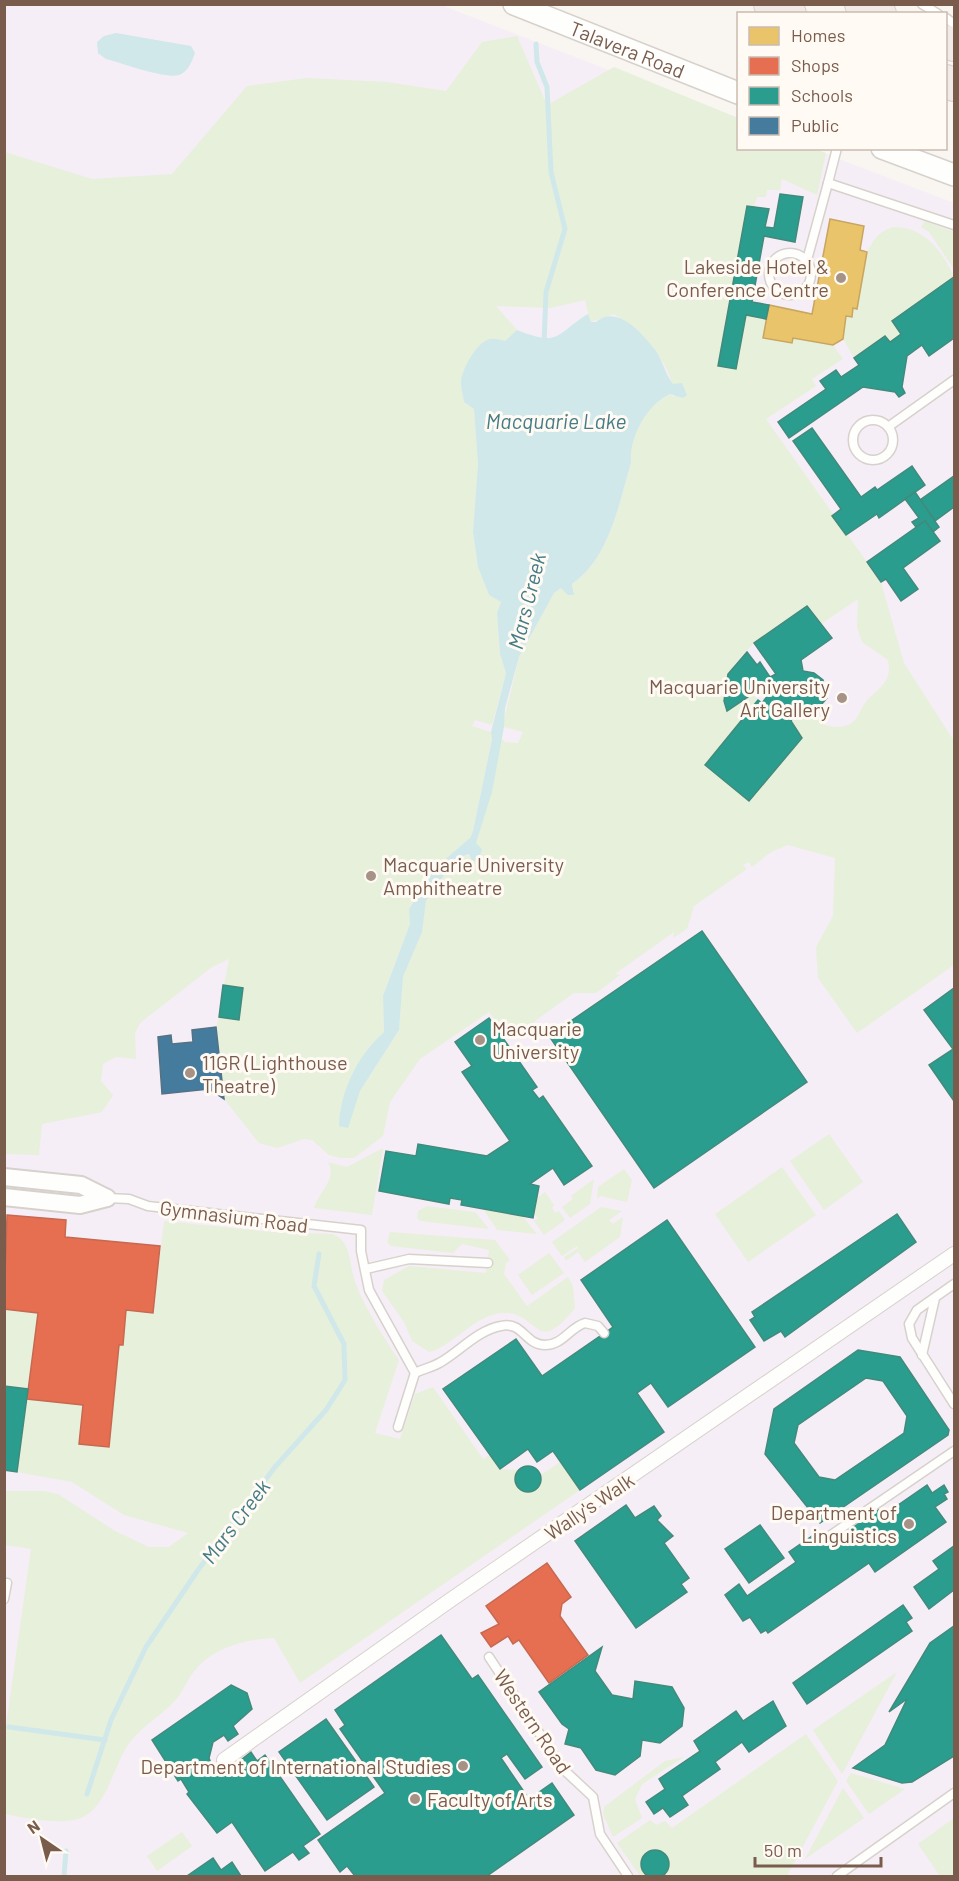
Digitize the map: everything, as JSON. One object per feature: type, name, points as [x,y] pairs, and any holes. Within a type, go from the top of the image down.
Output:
[{"type":"highway","points":[[770,4],[786,12]]},
{"type":"highway","points":[[861,4],[876,12]]},
{"type":"street","name":"Talavera Road","points":[[514,4],[737,93]]},
{"type":"street","points":[[887,150],[954,175]]},
{"type":"street","name":"Gymnasium Road","points":[[4,1177],[81,1185],[107,1198]]},
{"type":"street","name":"Gymnasium Road","points":[[4,1197],[80,1205],[107,1198]]},
{"type":"street","name":"Wally's Walk","points":[[224,1760],[449,1601],[954,1254]]},
{"type":"lane","points":[[922,4],[935,12]]},
{"type":"lane","points":[[807,260],[796,253],[776,257],[768,275],[773,287],[785,295],[793,295],[806,288],[811,274],[807,260],[836,150]]},
{"type":"lane","points":[[828,183],[954,225]]},
{"type":"lane","points":[[888,427],[954,380]]},
{"type":"lane","points":[[875,420],[888,427],[893,440],[884,456],[871,459],[859,454],[853,442],[854,435],[862,423],[875,420]]},
{"type":"lane","name":"Gymnasium Road","points":[[107,1198],[129,1199],[148,1206],[361,1230],[361,1251],[366,1269]]},
{"type":"lane","points":[[398,1427],[415,1373],[369,1290],[366,1269],[409,1258],[488,1263]]},
{"type":"lane","points":[[954,1284],[917,1310],[909,1324],[912,1338],[954,1404]]},
{"type":"lane","points":[[922,1355],[935,1298]]},
{"type":"lane","points":[[415,1373],[440,1363],[495,1327],[513,1325],[521,1329],[536,1344],[546,1345],[564,1339],[580,1324],[591,1324],[604,1333]]},
{"type":"lane","points":[[831,1535],[954,1451]]},
{"type":"lane","points":[[4,1599],[7,1583]]},
{"type":"lane","name":"Western Road","points":[[489,1656],[563,1770],[592,1797],[600,1834],[628,1876]]},
{"type":"lane","points":[[837,1876],[954,1793]]},
{"type":"shaded area","name":"Macquarie University","points":[[5,5],[441,5],[737,120],[737,150],[816,150],[954,203],[954,1876],[5,1876]]},
{"type":"green space","points":[[517,36],[547,105],[614,67],[737,118],[737,150],[817,150],[826,153],[817,195],[782,179],[780,190],[767,190],[766,197],[757,197],[754,207],[747,206],[718,365],[736,368],[746,315],[766,319],[763,338],[793,338],[833,345],[843,359],[812,379],[816,386],[766,419],[881,582],[904,663],[954,741],[954,965],[857,1033],[818,978],[816,947],[833,916],[835,858],[788,845],[771,852],[752,867],[749,862],[743,865],[747,869],[694,906],[687,929],[673,938],[674,932],[615,974],[620,975],[596,993],[574,993],[514,1036],[508,1036],[489,1012],[420,1059],[390,1102],[383,1136],[354,1158],[329,1155],[312,1140],[304,1139],[277,1148],[259,1143],[224,1099],[216,1027],[219,1017],[239,1019],[243,988],[224,985],[229,959],[212,967],[140,1023],[135,1033],[136,1059],[116,1057],[103,1064],[101,1081],[113,1095],[102,1112],[42,1124],[39,1155],[5,1154],[5,152],[92,179],[172,174],[247,86],[307,78],[387,82],[446,91],[482,42]],"holes":[[[585,300],[590,322],[614,314],[635,330],[662,360],[672,384],[674,397],[670,394],[661,399],[647,414],[636,433],[631,463],[617,513],[604,546],[585,573],[572,584],[574,591],[561,588],[554,593],[519,657],[504,727],[523,732],[518,743],[505,742],[500,737],[498,757],[476,843],[470,855],[459,858],[447,870],[426,901],[414,951],[403,977],[399,1030],[360,1091],[350,1118],[339,1126],[343,1100],[352,1074],[367,1051],[384,1032],[383,996],[410,924],[409,909],[435,868],[470,838],[473,831],[492,738],[491,732],[472,726],[475,720],[492,725],[506,673],[500,654],[497,613],[501,602],[489,595],[478,567],[473,532],[478,464],[474,409],[464,402],[461,383],[491,339],[505,341],[517,330],[496,306],[551,308]],[[858,599],[857,627],[862,642],[888,660],[889,668],[883,685],[865,703],[854,721],[848,725],[836,727],[824,725],[813,712],[796,712],[791,721],[801,738],[749,801],[705,765],[758,700],[753,693],[726,711],[724,693],[728,676],[749,648],[807,606],[821,624]]]},
{"type":"green space","points":[[925,221],[954,232],[954,269],[929,232],[921,227]]},
{"type":"green space","points":[[893,227],[914,231],[931,242],[944,258],[954,277],[892,321],[901,334],[890,342],[885,336],[854,358],[843,339],[846,316],[852,317],[853,308],[857,309],[864,261],[868,250],[882,232]]},
{"type":"green space","points":[[829,1134],[863,1182],[824,1210],[790,1161]]},
{"type":"green space","points":[[383,1148],[372,1215],[314,1208],[331,1174],[328,1162],[347,1167]]},
{"type":"green space","points":[[782,1167],[816,1215],[748,1262],[715,1214]]},
{"type":"green space","points":[[624,1169],[632,1180],[627,1202],[600,1196],[597,1199],[598,1187]]},
{"type":"green space","points":[[594,1179],[590,1204],[570,1218],[562,1207],[573,1199],[571,1196]]},
{"type":"green space","points":[[545,1192],[554,1205],[552,1208],[555,1213],[559,1211],[565,1220],[544,1235],[534,1221],[538,1218],[534,1213],[537,1198]]},
{"type":"green space","points":[[427,1206],[475,1212],[489,1229],[420,1221],[417,1218],[418,1211]]},
{"type":"green space","points":[[601,1207],[622,1211],[609,1220],[613,1224],[623,1217],[620,1237],[585,1262],[578,1252],[566,1261],[564,1257],[578,1248],[577,1246],[562,1256],[552,1242]]},
{"type":"green space","points":[[483,1209],[523,1217],[537,1234],[497,1230]]},
{"type":"green space","points":[[164,1221],[272,1232],[333,1234],[339,1237],[346,1247],[354,1278],[362,1297],[399,1360],[375,1433],[400,1439],[415,1394],[433,1387],[483,1459],[490,1455],[500,1469],[519,1470],[516,1481],[523,1490],[535,1489],[541,1475],[560,1462],[580,1490],[300,1683],[274,1638],[242,1642],[212,1655],[196,1669],[173,1703],[130,1743],[104,1795],[92,1811],[85,1816],[68,1821],[57,1821],[5,1814],[5,1732],[31,1549],[5,1545],[5,1491],[44,1491],[58,1494],[115,1531],[149,1547],[169,1547],[188,1533],[124,1515],[72,1482],[17,1472],[27,1399],[83,1405],[109,1447],[119,1345],[123,1345],[126,1310],[153,1313]]},
{"type":"green space","points":[[390,1232],[495,1240],[510,1260],[506,1263],[504,1274],[527,1306],[568,1277],[573,1286],[575,1308],[562,1323],[552,1330],[544,1331],[514,1314],[492,1315],[473,1324],[447,1343],[429,1352],[412,1341],[404,1322],[382,1291],[384,1280],[409,1266],[486,1273],[489,1250],[462,1244],[453,1253],[391,1246],[387,1242]]},
{"type":"green space","points":[[549,1253],[564,1273],[532,1295],[518,1275]]},
{"type":"green space","points":[[5,1309],[38,1313],[28,1389],[5,1386]]},
{"type":"green space","points":[[897,1672],[842,1774],[813,1730]]},
{"type":"green space","points":[[806,1734],[838,1781],[787,1876],[640,1876],[617,1843],[650,1820],[656,1825],[665,1821],[672,1828]]},
{"type":"green space","points":[[684,1757],[642,1784],[635,1799],[642,1818],[613,1837],[603,1814],[604,1807],[665,1761]]},
{"type":"green space","points":[[851,1773],[905,1789],[869,1814],[846,1781]]},
{"type":"green space","points":[[843,1788],[864,1818],[805,1859]]},
{"type":"green space","points":[[954,1818],[954,1876],[940,1876],[918,1844]]},
{"type":"green space","points":[[182,1832],[192,1846],[157,1871],[147,1856]]},
{"type":"water","points":[[116,33],[191,46],[195,53],[182,74],[172,76],[154,73],[106,59],[98,53],[97,42],[104,36]]},
{"type":"water","name":"Macquarie Lake","points":[[588,314],[591,322],[612,316],[629,323],[656,351],[673,384],[682,383],[687,395],[683,398],[670,394],[661,399],[641,423],[633,443],[631,463],[622,496],[604,545],[585,573],[572,584],[574,595],[568,595],[561,588],[554,593],[519,657],[505,708],[504,727],[492,792],[476,843],[482,849],[478,862],[472,860],[469,854],[459,858],[426,901],[422,932],[403,977],[399,1030],[360,1091],[348,1128],[339,1126],[343,1100],[352,1074],[366,1051],[384,1032],[383,996],[410,924],[409,909],[435,868],[470,838],[473,831],[492,739],[491,732],[506,673],[500,654],[497,613],[501,602],[489,595],[478,567],[473,532],[478,464],[474,409],[464,402],[462,377],[471,357],[485,341],[493,339],[505,341],[517,330],[542,338],[550,338],[562,333]]},
{"type":"building: Homes","name":"Lakeside Hotel & Conference Centre","points":[[830,219],[864,226],[860,250],[867,252],[857,309],[853,308],[852,317],[846,316],[843,339],[833,345],[793,338],[792,343],[763,338],[769,305],[812,314]]},
{"type":"building: Shops","points":[[7,1215],[66,1220],[65,1237],[160,1246],[153,1313],[126,1310],[123,1345],[119,1345],[109,1447],[79,1444],[83,1405],[27,1399],[38,1313],[4,1309]]},
{"type":"building: Shops","points":[[547,1563],[571,1597],[562,1604],[560,1616],[588,1655],[549,1683],[519,1640],[513,1644],[508,1636],[491,1647],[481,1633],[499,1624],[486,1606]]},
{"type":"building: Schools","points":[[780,194],[803,197],[795,242],[764,236],[752,302],[769,305],[766,319],[746,315],[736,369],[718,366],[747,206],[769,209],[765,227],[774,228]]},
{"type":"building: Schools","points":[[954,277],[954,338],[929,356],[922,345],[907,356],[902,387],[905,393],[899,397],[895,392],[863,387],[789,438],[778,422],[826,389],[820,381],[836,370],[841,377],[859,365],[854,358],[885,336],[890,342],[901,334],[892,321]]},
{"type":"building: Schools","points":[[812,428],[861,497],[875,487],[877,490],[912,466],[925,485],[879,518],[877,514],[846,535],[832,516],[841,509],[793,441]]},
{"type":"building: Schools","points":[[954,476],[954,507],[935,521],[920,500]]},
{"type":"building: Schools","points":[[915,492],[939,527],[933,532],[925,521],[916,527],[912,522],[919,518],[905,499]]},
{"type":"building: Schools","points":[[925,521],[940,541],[903,568],[918,589],[901,601],[886,579],[881,582],[867,562]]},
{"type":"building: Schools","points":[[807,606],[832,638],[801,660],[803,671],[814,673],[823,680],[827,698],[815,712],[805,714],[796,712],[791,721],[802,738],[749,801],[705,765],[758,700],[762,703],[769,694],[764,686],[727,711],[724,701],[728,674],[747,652],[757,665],[760,662],[770,677],[776,674],[754,643]]},
{"type":"building: Schools","points":[[702,931],[807,1082],[654,1188],[549,1036]]},
{"type":"building: Schools","points":[[223,985],[243,988],[239,1020],[219,1017]]},
{"type":"building: Schools","points":[[954,988],[954,1101],[929,1065],[953,1049],[924,1010]]},
{"type":"building: Schools","points":[[489,1018],[537,1087],[532,1090],[539,1099],[543,1096],[592,1166],[564,1185],[553,1168],[530,1184],[539,1186],[533,1218],[461,1205],[462,1200],[450,1198],[449,1204],[379,1191],[386,1151],[416,1156],[418,1144],[487,1156],[510,1141],[462,1072],[472,1066],[455,1042]]},
{"type":"building: Schools","points":[[897,1214],[916,1242],[785,1337],[781,1331],[764,1341],[750,1320],[755,1317],[752,1312]]},
{"type":"building: Schools","points":[[667,1220],[755,1347],[668,1407],[651,1383],[637,1393],[664,1432],[580,1490],[553,1451],[537,1462],[528,1449],[500,1469],[443,1389],[516,1339],[542,1376],[613,1327],[581,1280]]},
{"type":"building: Schools","points":[[858,1350],[900,1357],[949,1430],[948,1435],[820,1523],[765,1454],[774,1409]],"holes":[[[866,1378],[883,1381],[907,1416],[904,1433],[835,1480],[819,1477],[794,1443],[798,1425]]]},
{"type":"building: Schools","points":[[4,1386],[28,1389],[17,1472],[4,1470]]},
{"type":"building: Schools","points":[[528,1466],[537,1470],[541,1479],[537,1488],[528,1492],[519,1488],[515,1479],[519,1470]]},
{"type":"building: Schools","points":[[927,1485],[932,1493],[944,1485],[948,1492],[944,1494],[947,1499],[935,1507],[946,1522],[875,1572],[869,1563],[768,1633],[766,1630],[761,1633],[750,1617],[743,1621],[725,1595],[739,1584],[747,1596],[796,1562],[789,1552],[815,1534],[822,1543],[874,1506],[885,1514]]},
{"type":"building: Schools","points":[[626,1505],[635,1518],[654,1506],[661,1516],[657,1520],[673,1536],[664,1543],[689,1578],[681,1584],[687,1592],[636,1628],[575,1541]]},
{"type":"building: Schools","points":[[760,1525],[784,1558],[749,1583],[725,1549]]},
{"type":"building: Schools","points":[[954,1546],[954,1590],[929,1609],[914,1587],[939,1569],[933,1561]]},
{"type":"building: Schools","points":[[903,1605],[912,1618],[906,1622],[912,1631],[807,1704],[793,1683]]},
{"type":"building: Schools","points":[[954,1626],[954,1756],[912,1782],[902,1783],[853,1768],[885,1745],[907,1699],[889,1712],[930,1643]]},
{"type":"building: Schools","points":[[441,1635],[472,1679],[478,1675],[542,1767],[525,1779],[507,1754],[501,1758],[529,1799],[552,1783],[574,1815],[487,1876],[355,1876],[347,1866],[340,1872],[318,1840],[385,1793],[340,1729],[345,1725],[335,1710]]},
{"type":"building: Schools","points":[[602,1647],[595,1671],[612,1695],[633,1699],[635,1681],[672,1687],[684,1708],[682,1726],[660,1743],[642,1740],[640,1756],[615,1775],[596,1770],[581,1748],[565,1744],[569,1729],[562,1724],[539,1692]]},
{"type":"building: Schools","points":[[231,1685],[247,1693],[252,1709],[233,1726],[238,1734],[228,1741],[224,1735],[213,1742],[209,1758],[212,1766],[222,1775],[233,1776],[247,1769],[241,1760],[251,1752],[257,1761],[265,1755],[320,1834],[303,1846],[309,1853],[299,1860],[293,1852],[265,1871],[232,1822],[217,1833],[187,1794],[189,1792],[181,1779],[178,1781],[152,1740]]},
{"type":"building: Schools","points":[[773,1701],[786,1726],[749,1752],[742,1742],[715,1762],[720,1769],[682,1796],[688,1805],[670,1817],[663,1808],[654,1814],[646,1802],[665,1789],[659,1779],[700,1751],[694,1741],[736,1711],[743,1721]]},
{"type":"building: Schools","points":[[326,1719],[374,1787],[327,1820],[279,1752]]},
{"type":"building: Schools","points":[[655,1850],[665,1854],[669,1864],[665,1874],[655,1878],[645,1874],[641,1864],[645,1854]]},
{"type":"building: Schools","points":[[213,1858],[221,1870],[232,1862],[241,1876],[187,1876]]},
{"type":"building: Public","name":"11GR (Lighthouse Theatre)","points":[[216,1027],[224,1099],[209,1089],[162,1094],[158,1037],[171,1035],[172,1044],[193,1042],[192,1030]]},
{"type":"waterway","name":"Mars Creek","points":[[536,44],[537,62],[547,87],[551,172],[565,229],[546,292],[544,344]]},
{"type":"waterway","name":"Mars Creek","points":[[87,1794],[111,1720],[146,1647],[198,1570],[275,1467],[326,1410],[345,1380],[344,1344],[314,1286],[319,1254]]},
{"type":"waterway","points":[[9,1727],[105,1740]]},
{"type":"waterway","name":"Mars Creek","points":[[64,1876],[66,1851]]},
{"type":"place","name":"Lakeside Hotel & Conference Centre","points":[[841,278]]},
{"type":"place","name":"Macquarie University Art Gallery","points":[[842,698]]},
{"type":"place","name":"Macquarie University Amphitheatre","points":[[371,876]]},
{"type":"place","name":"Macquarie University","points":[[480,1040]]},
{"type":"place","name":"11GR (Lighthouse Theatre)","points":[[190,1073]]},
{"type":"place","name":"Department of Linguistics","points":[[909,1524]]},
{"type":"place","name":"Department of International Studies","points":[[463,1766]]},
{"type":"place","name":"Faculty of Arts","points":[[415,1799]]}]
